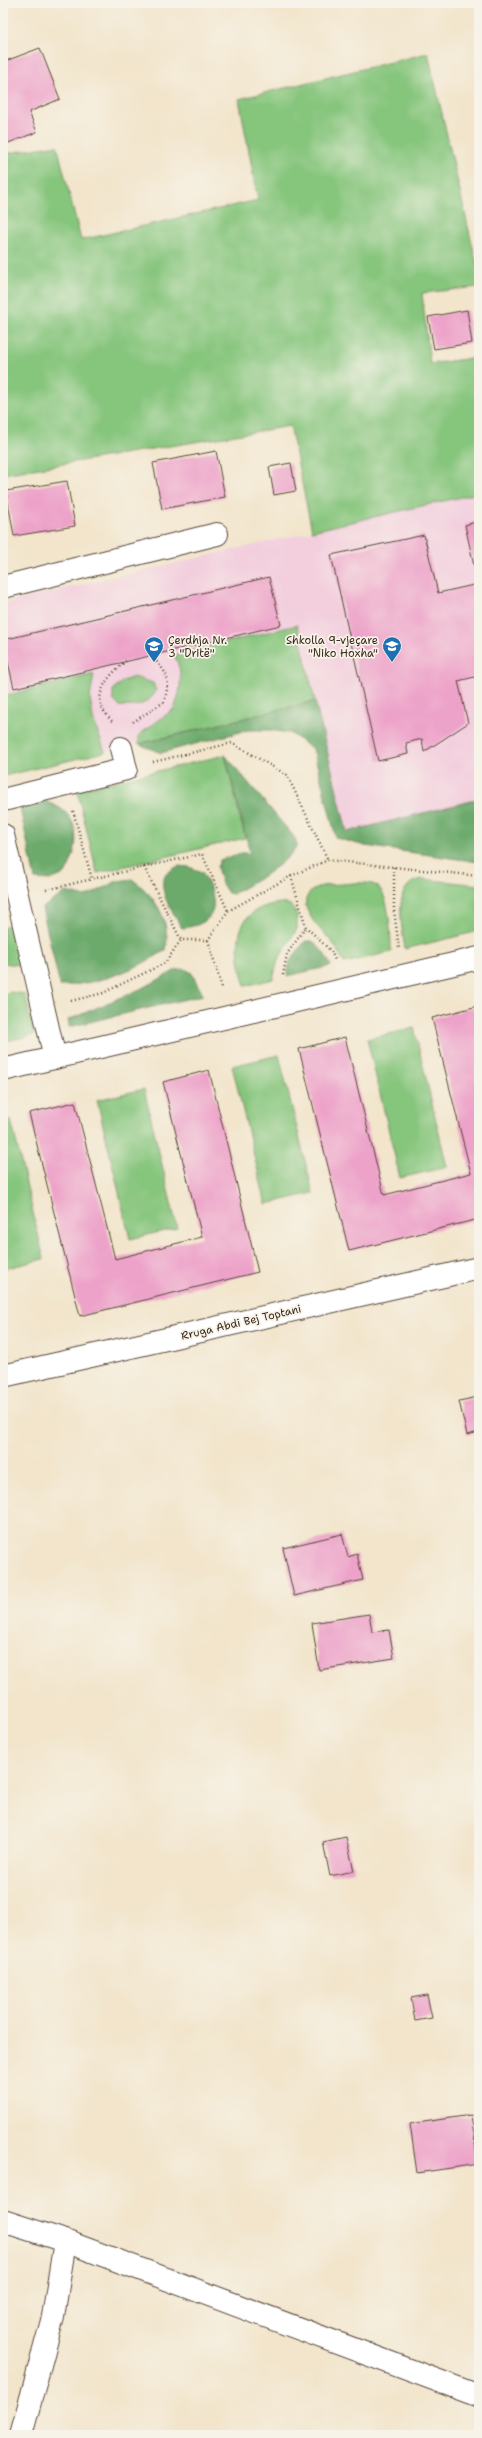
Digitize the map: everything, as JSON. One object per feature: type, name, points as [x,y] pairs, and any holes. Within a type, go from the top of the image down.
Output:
[{"type":"street","points":[[3,587],[217,534]]},
{"type":"street","points":[[3,800],[63,785],[122,749]]},
{"type":"street","points":[[3,835],[54,1058]]},
{"type":"street","points":[[3,1070],[479,958]]},
{"type":"street","name":"Rruga Abdi Bej Toptani","points":[[3,1376],[479,1268]]},
{"type":"street","points":[[3,2221],[65,2241],[479,2396]]},
{"type":"street","points":[[21,2435],[53,2317],[65,2241]]},
{"type":"path","points":[[122,749],[164,702],[168,687],[167,672],[151,656]]},
{"type":"path","points":[[122,749],[100,702],[102,686],[111,674],[126,662]]},
{"type":"path","points":[[122,749],[232,743],[287,775],[328,860]]},
{"type":"path","points":[[63,785],[82,838],[92,879]]},
{"type":"path","points":[[38,892],[202,854],[228,911]]},
{"type":"path","points":[[222,991],[208,940],[228,911],[290,876],[328,860],[479,876]]},
{"type":"path","points":[[144,867],[181,940]]},
{"type":"path","points":[[394,867],[394,910],[399,950]]},
{"type":"path","points":[[290,876],[306,927],[331,951],[337,964]]},
{"type":"path","points":[[283,976],[287,954],[306,927]]},
{"type":"path","points":[[181,940],[208,940]]},
{"type":"path","points":[[64,1003],[103,993],[165,963],[181,940]]},
{"type":"shaded area","points":[[479,493],[479,799],[347,832],[315,701],[4,776],[3,603]]},
{"type":"green space","points":[[428,53],[479,274],[479,287],[422,293],[430,364],[479,357],[479,493],[312,531],[290,426],[3,474],[3,154],[57,145],[81,240],[258,200],[239,99]]},
{"type":"green space","points":[[297,625],[315,701],[139,744],[139,735],[174,709],[180,688],[180,675],[174,655]]},
{"type":"green space","points":[[94,674],[90,698],[93,719],[105,752],[4,776],[3,696]]},
{"type":"green space","points":[[134,677],[153,683],[156,691],[145,703],[135,706],[119,706],[113,700],[113,690],[123,681]]},
{"type":"green space","points":[[315,701],[347,832],[479,799],[479,862],[365,846],[336,838],[313,749],[290,733],[270,730],[248,730],[161,753],[139,744]]},
{"type":"green space","points":[[225,755],[245,838],[97,873],[77,790]]},
{"type":"green space","points":[[225,755],[295,838],[297,845],[286,859],[278,866],[233,894],[228,893],[222,884],[217,867],[220,860],[241,853],[250,853]]},
{"type":"green space","points":[[41,799],[64,811],[74,825],[76,833],[75,850],[69,867],[65,874],[50,880],[35,879],[20,808]]},
{"type":"green space","points":[[178,866],[189,867],[202,872],[212,892],[213,909],[210,916],[204,922],[195,926],[182,928],[169,906],[164,893],[163,881],[165,876]]},
{"type":"green space","points":[[132,879],[148,893],[160,910],[166,929],[166,950],[141,964],[115,975],[74,985],[60,986],[42,908],[66,892],[86,897],[117,881]]},
{"type":"green space","points":[[422,879],[479,885],[479,931],[405,949],[401,918],[402,897],[412,882]]},
{"type":"green space","points":[[365,883],[377,886],[385,898],[389,917],[391,952],[344,963],[333,944],[311,917],[307,910],[306,902],[307,896],[313,890],[321,886]]},
{"type":"green space","points":[[281,903],[291,905],[297,915],[297,929],[278,960],[273,979],[245,986],[239,958],[238,944],[240,932],[245,921],[253,913],[265,906]]},
{"type":"green space","points":[[11,925],[19,965],[3,963],[3,927]]},
{"type":"green space","points":[[305,941],[312,941],[318,946],[331,966],[287,976],[290,961]]},
{"type":"green space","points":[[184,969],[191,972],[203,995],[69,1027],[68,1020],[145,987],[176,970]]},
{"type":"green space","points":[[10,992],[25,994],[34,1035],[3,1042],[3,995]]},
{"type":"green space","points":[[414,1028],[447,1167],[400,1178],[367,1039]]},
{"type":"green space","points":[[279,1055],[313,1193],[266,1204],[232,1066]]},
{"type":"green space","points":[[144,1089],[177,1228],[130,1239],[97,1100]]},
{"type":"green space","points":[[11,1120],[44,1259],[3,1269],[3,1122]]},
{"type":"building","points":[[40,48],[60,99],[29,112],[37,132],[3,145],[3,62]]},
{"type":"building","points":[[467,310],[472,343],[434,349],[428,317]]},
{"type":"building","points":[[216,451],[225,497],[162,509],[153,463]]},
{"type":"building","points":[[291,463],[296,491],[274,495],[269,467]]},
{"type":"building","points":[[67,481],[75,526],[14,536],[6,491]]},
{"type":"building","points":[[479,521],[479,676],[458,681],[468,723],[424,752],[422,739],[406,743],[408,754],[378,761],[331,555],[424,535],[438,593],[478,584],[465,525]]},
{"type":"building","points":[[269,577],[281,625],[14,688],[3,640]]},
{"type":"building","points":[[478,1006],[479,1219],[349,1251],[299,1049],[345,1037],[384,1195],[471,1173],[432,1018]]},
{"type":"building","points":[[209,1070],[258,1272],[80,1316],[29,1113],[75,1102],[115,1259],[202,1237],[163,1082]]},
{"type":"building","points":[[478,1397],[479,1432],[467,1435],[459,1401]]},
{"type":"building","points":[[342,1534],[348,1557],[357,1554],[363,1580],[294,1596],[283,1548]]},
{"type":"building","points":[[369,1614],[372,1632],[389,1630],[394,1658],[319,1670],[312,1623]]},
{"type":"building","points":[[346,1837],[354,1871],[330,1876],[323,1842]]},
{"type":"building","points":[[427,1995],[432,2018],[415,2021],[411,1998]]},
{"type":"building","points":[[471,2115],[478,2164],[417,2173],[410,2124]]},
{"type":"place","name":"Çerdhja Nr. 3 \"Dritë\"","points":[[154,663]]},
{"type":"place","name":"Shkolla 9-vjeçare \"Niko Hoxha\"","points":[[392,663]]}]
